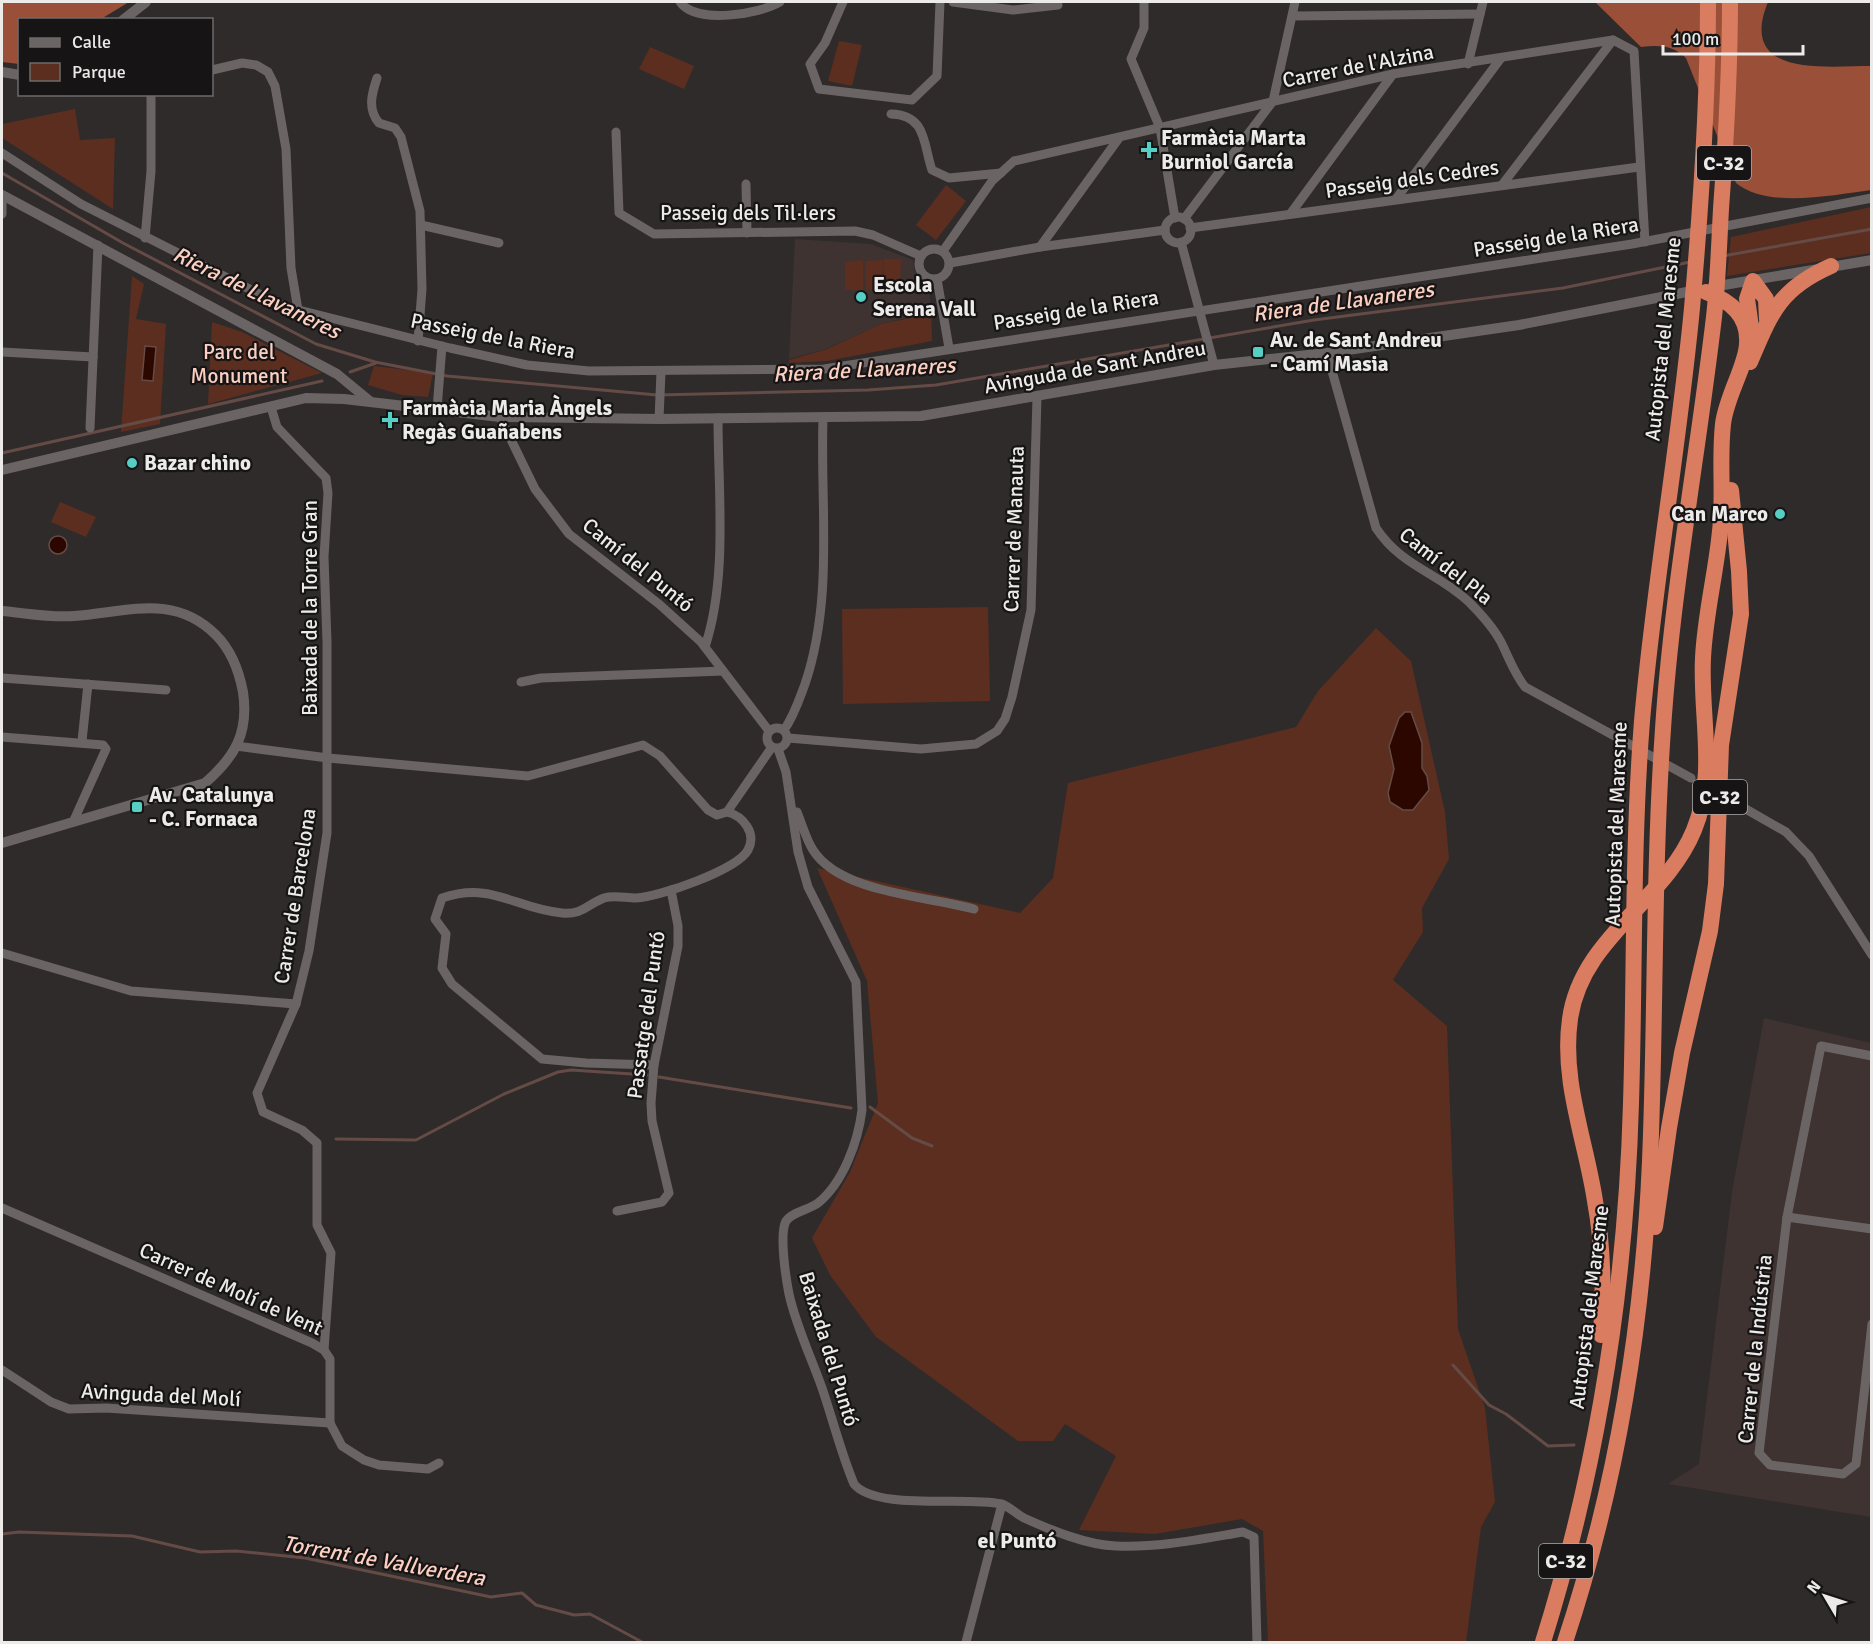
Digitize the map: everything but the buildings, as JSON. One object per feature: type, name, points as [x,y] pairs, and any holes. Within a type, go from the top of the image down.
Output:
[{"type":"highway","name":"Autopista del Maresme","points":[[1543,1642],[1567,1560],[1586,1479],[1614,1313],[1626,1193],[1631,1104],[1635,850],[1642,720],[1692,312],[1703,167],[1708,2]]},
{"type":"highway","name":"Autopista del Maresme","points":[[1566,1642],[1604,1501],[1631,1360],[1650,1164],[1662,732],[1675,609],[1714,313],[1730,8]]},
{"type":"highway","name":"C-32","points":[[1631,1360],[1644,1314],[1669,1128],[1710,931],[1716,884],[1722,745],[1741,614],[1731,489],[1730,432],[1738,392],[1767,319],[1788,291],[1831,266]]},
{"type":"highway","name":"C-32","points":[[1586,1479],[1587,1416],[1599,1358],[1602,1263],[1596,1201],[1571,1087],[1568,1039],[1576,993],[1594,957],[1680,857],[1694,829],[1704,791],[1707,765],[1703,656],[1721,528],[1723,423],[1728,400],[1747,345],[1750,327],[1746,298],[1753,281]]},
{"type":"highway","points":[[1753,281],[1766,299],[1767,319]]},
{"type":"highway","points":[[1700,290],[1721,297],[1737,310],[1744,322],[1747,345]]},
{"type":"street","points":[[126,18],[146,2]]},
{"type":"street","points":[[680,2],[706,17],[770,8],[780,2]]},
{"type":"street","points":[[843,2],[825,43],[810,64],[819,89],[912,100],[937,76],[940,2]]},
{"type":"street","points":[[953,2],[1014,10],[1058,5]]},
{"type":"street","points":[[1144,2],[1144,28],[1131,58],[1160,128],[1179,218],[1190,228],[1188,237],[1181,242],[1169,239],[1165,230],[1168,222],[1179,218],[1273,101],[1295,2]]},
{"type":"street","points":[[1467,64],[1483,2]]},
{"type":"street","points":[[1293,16],[1480,14]]},
{"type":"street","points":[[1502,185],[1613,40],[1634,51],[1645,242]]},
{"type":"street","name":"Carrer de l'Alzina","points":[[943,251],[1001,173],[1014,161],[1393,74],[1613,40]]},
{"type":"street","points":[[1396,199],[1502,58]]},
{"type":"street","points":[[213,70],[242,63],[256,65],[268,72],[275,86],[286,149],[291,268],[298,310]]},
{"type":"street","points":[[2,72],[18,75]]},
{"type":"street","points":[[1291,213],[1393,74]]},
{"type":"street","points":[[377,78],[371,98],[373,112],[379,123],[395,128],[401,137],[416,187],[421,225],[422,289],[418,341]]},
{"type":"street","points":[[145,238],[151,171],[151,96]]},
{"type":"street","points":[[891,114],[902,114],[916,123],[925,136],[925,152],[933,170],[949,178],[1001,173]]},
{"type":"street","name":"Passeig dels Til·lers","points":[[616,132],[619,213],[654,234],[855,231],[873,235],[921,256]]},
{"type":"street","points":[[1040,247],[1119,138]]},
{"type":"street","name":"Passeig de la Riera","points":[[2,153],[81,204],[283,306],[418,341],[538,366],[589,371],[824,369],[1199,309],[1645,242],[1664,236],[1872,198]]},
{"type":"street","name":"Passeig dels Cedres","points":[[1190,228],[1639,167]]},
{"type":"street","points":[[746,184],[747,233]]},
{"type":"street","points":[[2,214],[2,195],[98,244],[337,374],[371,402]]},
{"type":"street","points":[[421,225],[499,243]]},
{"type":"street","points":[[950,263],[1040,247],[1165,230]]},
{"type":"street","points":[[1181,242],[1214,365]]},
{"type":"street","points":[[90,428],[98,244]]},
{"type":"street","points":[[937,279],[922,273],[919,263],[921,256],[932,249],[943,251],[950,263]]},
{"type":"street","name":"Avinguda de Sant Andreu","points":[[2,470],[306,398],[371,402],[500,417],[659,419],[921,416],[1214,365],[1327,353],[1519,325],[1872,260]]},
{"type":"street","points":[[937,279],[945,274],[950,263]]},
{"type":"street","points":[[937,279],[949,348]]},
{"type":"street","points":[[437,409],[442,346]]},
{"type":"street","points":[[2,352],[93,357]]},
{"type":"street","name":"Camí del Pla","points":[[1327,353],[1376,528],[1386,544],[1399,556],[1457,592],[1471,604],[1501,642],[1515,675],[1525,687],[1691,778]]},
{"type":"street","points":[[659,419],[661,372]]},
{"type":"street","name":"Carrer de Manauta","points":[[768,731],[777,727],[786,734],[921,749],[976,744],[997,731],[1005,719],[1012,697],[1031,610],[1037,397]]},
{"type":"street","name":"Baixada de la Torre Gran","points":[[271,407],[277,427],[326,478],[328,493],[324,557],[328,758]]},
{"type":"street","name":"Camí del Puntó","points":[[500,417],[535,489],[569,534],[659,604],[705,648],[768,731]]},
{"type":"street","points":[[705,648],[714,621],[718,591],[718,418]]},
{"type":"street","points":[[727,812],[786,734],[812,663],[821,613],[823,418]]},
{"type":"street","points":[[2,611],[71,616],[157,608],[178,610],[204,622],[224,643],[238,670],[244,723],[236,746],[225,766],[205,783],[2,843]]},
{"type":"street","points":[[520,682],[541,678],[723,671]]},
{"type":"street","points":[[2,678],[166,690]]},
{"type":"street","points":[[82,741],[88,684]]},
{"type":"street","name":"Baixada del Puntó","points":[[768,731],[767,739],[775,748],[792,801],[798,852],[808,887],[856,982],[862,1110],[853,1149],[831,1188],[819,1203],[786,1222],[784,1257],[789,1297],[848,1470],[858,1489],[895,1499],[1002,1504],[1024,1517],[1085,1540],[1113,1546],[1167,1544],[1248,1533],[1254,1537],[1255,1545],[1257,1642]]},
{"type":"street","points":[[2,737],[82,741],[103,745],[106,749],[74,820]]},
{"type":"street","points":[[236,746],[328,758],[528,776],[643,745],[660,756],[708,810],[717,815],[727,812],[737,814],[745,821],[752,836],[748,850],[740,859],[726,867],[671,890],[636,898],[602,898],[588,908],[562,914],[490,892],[459,892],[442,898],[435,919],[446,934],[442,968],[452,984],[543,1059],[654,1065]]},
{"type":"street","name":"Carrer de Barcelona","points":[[324,1350],[331,1253],[317,1225],[317,1143],[302,1130],[263,1112],[257,1093],[296,1004],[309,951],[327,833],[328,758]]},
{"type":"street","points":[[792,801],[813,851],[844,878],[882,890],[974,909]]},
{"type":"street","points":[[1737,804],[1786,832],[1809,856],[1872,955]]},
{"type":"street","name":"Passatge del Puntó","points":[[617,1211],[662,1202],[668,1196],[668,1182],[651,1112],[654,1065],[678,946],[678,926],[671,890]]},
{"type":"street","points":[[2,953],[131,991],[296,1004]]},
{"type":"street","name":"Carrer de la Indústria","points":[[1872,1056],[1821,1046],[1787,1217],[1759,1453],[1770,1465],[1843,1474],[1856,1464],[1872,1324]]},
{"type":"street","name":"Carrer de Molí de Vent","points":[[2,1208],[324,1350],[330,1359],[330,1423]]},
{"type":"street","points":[[1787,1217],[1872,1229]]},
{"type":"street","name":"Avinguda del Molí","points":[[2,1370],[51,1402],[69,1409],[106,1408],[330,1423]]},
{"type":"street","points":[[330,1423],[342,1446],[364,1460],[380,1465],[428,1469],[439,1463]]},
{"type":"street","points":[[966,1642],[1002,1504]]},
{"type":"shaded area","points":[[2,2],[129,2],[103,18],[18,18],[18,64],[2,62]]},
{"type":"shaded area","points":[[1595,2],[1768,2],[1762,27],[1765,44],[1775,56],[1791,63],[1810,66],[1871,66],[1871,190],[1820,197],[1782,198],[1749,191],[1736,183],[1686,58],[1665,47],[1641,47]]},
{"type":"shaded area","name":"Escola Serena Vall","points":[[795,239],[871,244],[913,260],[914,270],[929,287],[931,307],[910,317],[881,324],[826,349],[789,359]]},
{"type":"shaded area","points":[[145,346],[156,347],[153,381],[142,380]]},
{"type":"shaded area","points":[[58,536],[64,539],[67,545],[64,551],[58,554],[52,551],[49,545],[52,539]]},
{"type":"shaded area","points":[[1405,712],[1411,712],[1422,743],[1422,768],[1427,776],[1429,790],[1413,810],[1403,810],[1390,802],[1388,793],[1394,769],[1389,746],[1399,718]]},
{"type":"shaded area","points":[[1764,1018],[1871,1043],[1871,1517],[1668,1484],[1699,1464],[1732,1192]]},
{"type":"green space","points":[[839,41],[862,45],[852,86],[828,81]]},
{"type":"green space","points":[[650,47],[694,66],[684,89],[639,69]]},
{"type":"green space","points":[[75,109],[80,140],[115,138],[113,209],[2,138],[2,124]]},
{"type":"green space","points":[[946,185],[966,201],[936,240],[916,225]]},
{"type":"green space","points":[[1871,207],[1871,253],[1727,276],[1731,237]]},
{"type":"green space","points":[[884,259],[901,259],[900,290],[884,289]]},
{"type":"green space","points":[[863,260],[863,290],[845,290],[845,262]]},
{"type":"green space","points":[[883,260],[882,289],[866,290],[865,261]]},
{"type":"green space","points":[[132,276],[144,284],[136,319],[166,324],[160,424],[121,432]]},
{"type":"green space","points":[[931,307],[932,341],[827,361],[789,363],[789,360],[827,349],[881,324],[910,318]]},
{"type":"green space","name":"Parc del Monument","points":[[212,322],[242,332],[322,373],[208,404]]},
{"type":"green space","points":[[374,366],[433,373],[428,397],[402,395],[368,385]]},
{"type":"green space","points":[[60,502],[96,517],[86,537],[51,522]]},
{"type":"green space","points":[[988,607],[990,701],[843,704],[842,609]]},
{"type":"green space","points":[[1376,628],[1411,661],[1445,812],[1449,859],[1422,908],[1423,932],[1393,980],[1447,1026],[1458,1329],[1485,1408],[1495,1502],[1481,1527],[1466,1642],[1268,1642],[1263,1531],[1242,1519],[1155,1534],[1079,1530],[1116,1456],[1065,1424],[1053,1441],[1018,1441],[876,1337],[830,1275],[812,1238],[850,1172],[878,1103],[867,981],[817,868],[1020,913],[1053,878],[1068,783],[1296,727],[1318,691]]},
{"type":"waterway","name":"Riera de Llavaneres","points":[[2,173],[123,243],[316,344],[375,362],[447,376],[657,395],[868,390],[936,385],[1314,320],[1563,288],[1690,262]]},
{"type":"waterway","name":"Riera de Llavaneres","points":[[1723,256],[1872,229]]},
{"type":"waterway","points":[[350,372],[376,363]]},
{"type":"waterway","points":[[2,453],[322,381]]},
{"type":"waterway","points":[[336,1139],[416,1140],[504,1094],[558,1072],[571,1070],[647,1075]]},
{"type":"waterway","points":[[659,1077],[851,1108]]},
{"type":"waterway","points":[[870,1107],[912,1138],[932,1146]]},
{"type":"waterway","points":[[1453,1365],[1489,1405],[1506,1414],[1548,1446],[1574,1445]]},
{"type":"waterway","name":"Torrent de Vallverdera","points":[[2,1534],[19,1532],[132,1536],[200,1552],[236,1551],[305,1558],[491,1597],[522,1593],[536,1605],[574,1615],[590,1614],[642,1642]]},
{"type":"place","name":"Farmàcia Marta Burniol García","points":[[1149,150]]},
{"type":"place","name":"Escola Serena Vall","points":[[861,297]]},
{"type":"place","name":"Av. de Sant Andreu - Camí Masia","points":[[1258,352]]},
{"type":"place","name":"Farmàcia Maria Àngels Regàs Guañabens","points":[[390,420]]},
{"type":"place","name":"Bazar chino","points":[[132,463]]},
{"type":"place","name":"Can Marco","points":[[1780,514]]},
{"type":"place","name":"Av. Catalunya - C. Fornaca","points":[[137,807]]},
{"type":"district","name":"el Puntó","points":[[1017,1540]]}]
